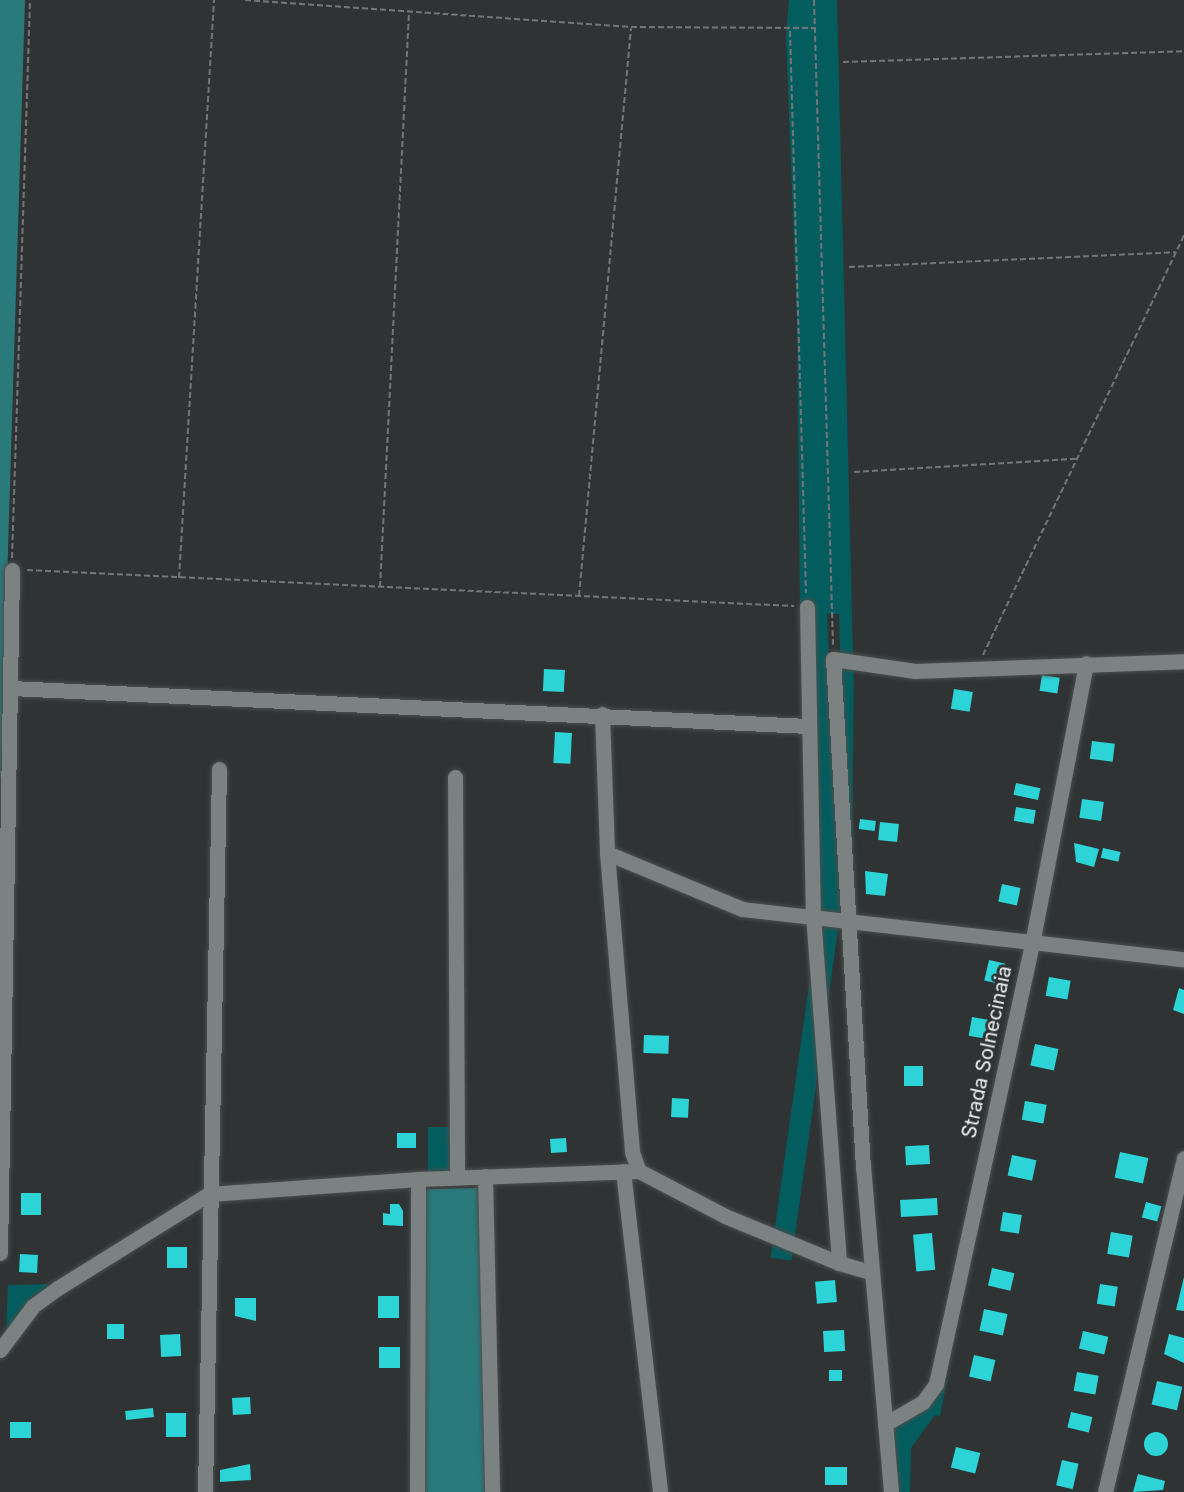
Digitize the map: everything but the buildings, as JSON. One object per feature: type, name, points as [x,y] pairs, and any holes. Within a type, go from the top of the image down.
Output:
[{"type":"street","points":[[0,1253],[4,783],[11,687],[12,570]]},
{"type":"street","points":[[807,607],[813,915],[838,1263]]},
{"type":"street","points":[[891,1492],[871,1272],[846,919],[833,659],[915,671],[1184,661]]},
{"type":"street","name":"Strada Solnecinaia","points":[[885,1424],[923,1401],[936,1384],[1032,944],[1086,663]]},
{"type":"street","points":[[11,687],[602,714],[809,726]]},
{"type":"street","points":[[602,714],[607,853],[632,1152],[631,1171],[660,1492]]},
{"type":"street","points":[[205,1492],[208,1194],[219,769]]},
{"type":"street","points":[[455,777],[457,1178]]},
{"type":"street","points":[[607,853],[723,904],[1032,944],[1184,959]]},
{"type":"street","points":[[1105,1492],[1184,1158]]},
{"type":"street","points":[[0,1350],[33,1306],[57,1288],[208,1194],[418,1179],[631,1171],[725,1216],[838,1263],[871,1272]]},
{"type":"street","points":[[485,1176],[492,1492]]},
{"type":"street","points":[[417,1492],[418,1179]]},
{"type":"path","points":[[30,0],[12,570],[807,607],[790,30]]},
{"type":"path","points":[[179,578],[214,0]]},
{"type":"path","points":[[245,0],[631,27],[790,30],[816,28]]},
{"type":"path","points":[[814,0],[833,659]]},
{"type":"path","points":[[380,587],[410,12]]},
{"type":"path","points":[[579,596],[631,27]]},
{"type":"path","points":[[843,62],[1184,51]]},
{"type":"path","points":[[976,669],[1184,235]]},
{"type":"path","points":[[849,267],[1176,252]]},
{"type":"path","points":[[854,472],[1077,459]]},
{"type":"shaded area","points":[[0,0],[25,0],[1,777],[0,777]]},
{"type":"shaded area","points":[[789,0],[837,0],[853,657],[840,653],[839,614],[827,614],[840,913],[818,910],[811,613],[800,613],[797,320],[786,36]]},
{"type":"shaded area","points":[[837,663],[854,667],[852,860]]},
{"type":"shaded area","points":[[818,921],[839,924],[791,1261],[771,1258]]},
{"type":"shaded area","points":[[428,1127],[450,1127],[450,1173],[428,1173]]},
{"type":"shaded area","points":[[478,1188],[488,1492],[423,1492],[423,1196],[428,1189]]},
{"type":"shaded area","points":[[54,1284],[6,1335],[8,1285]]},
{"type":"shaded area","points":[[947,1379],[940,1416],[935,1415],[911,1448],[910,1492],[896,1492],[890,1432]]}]
